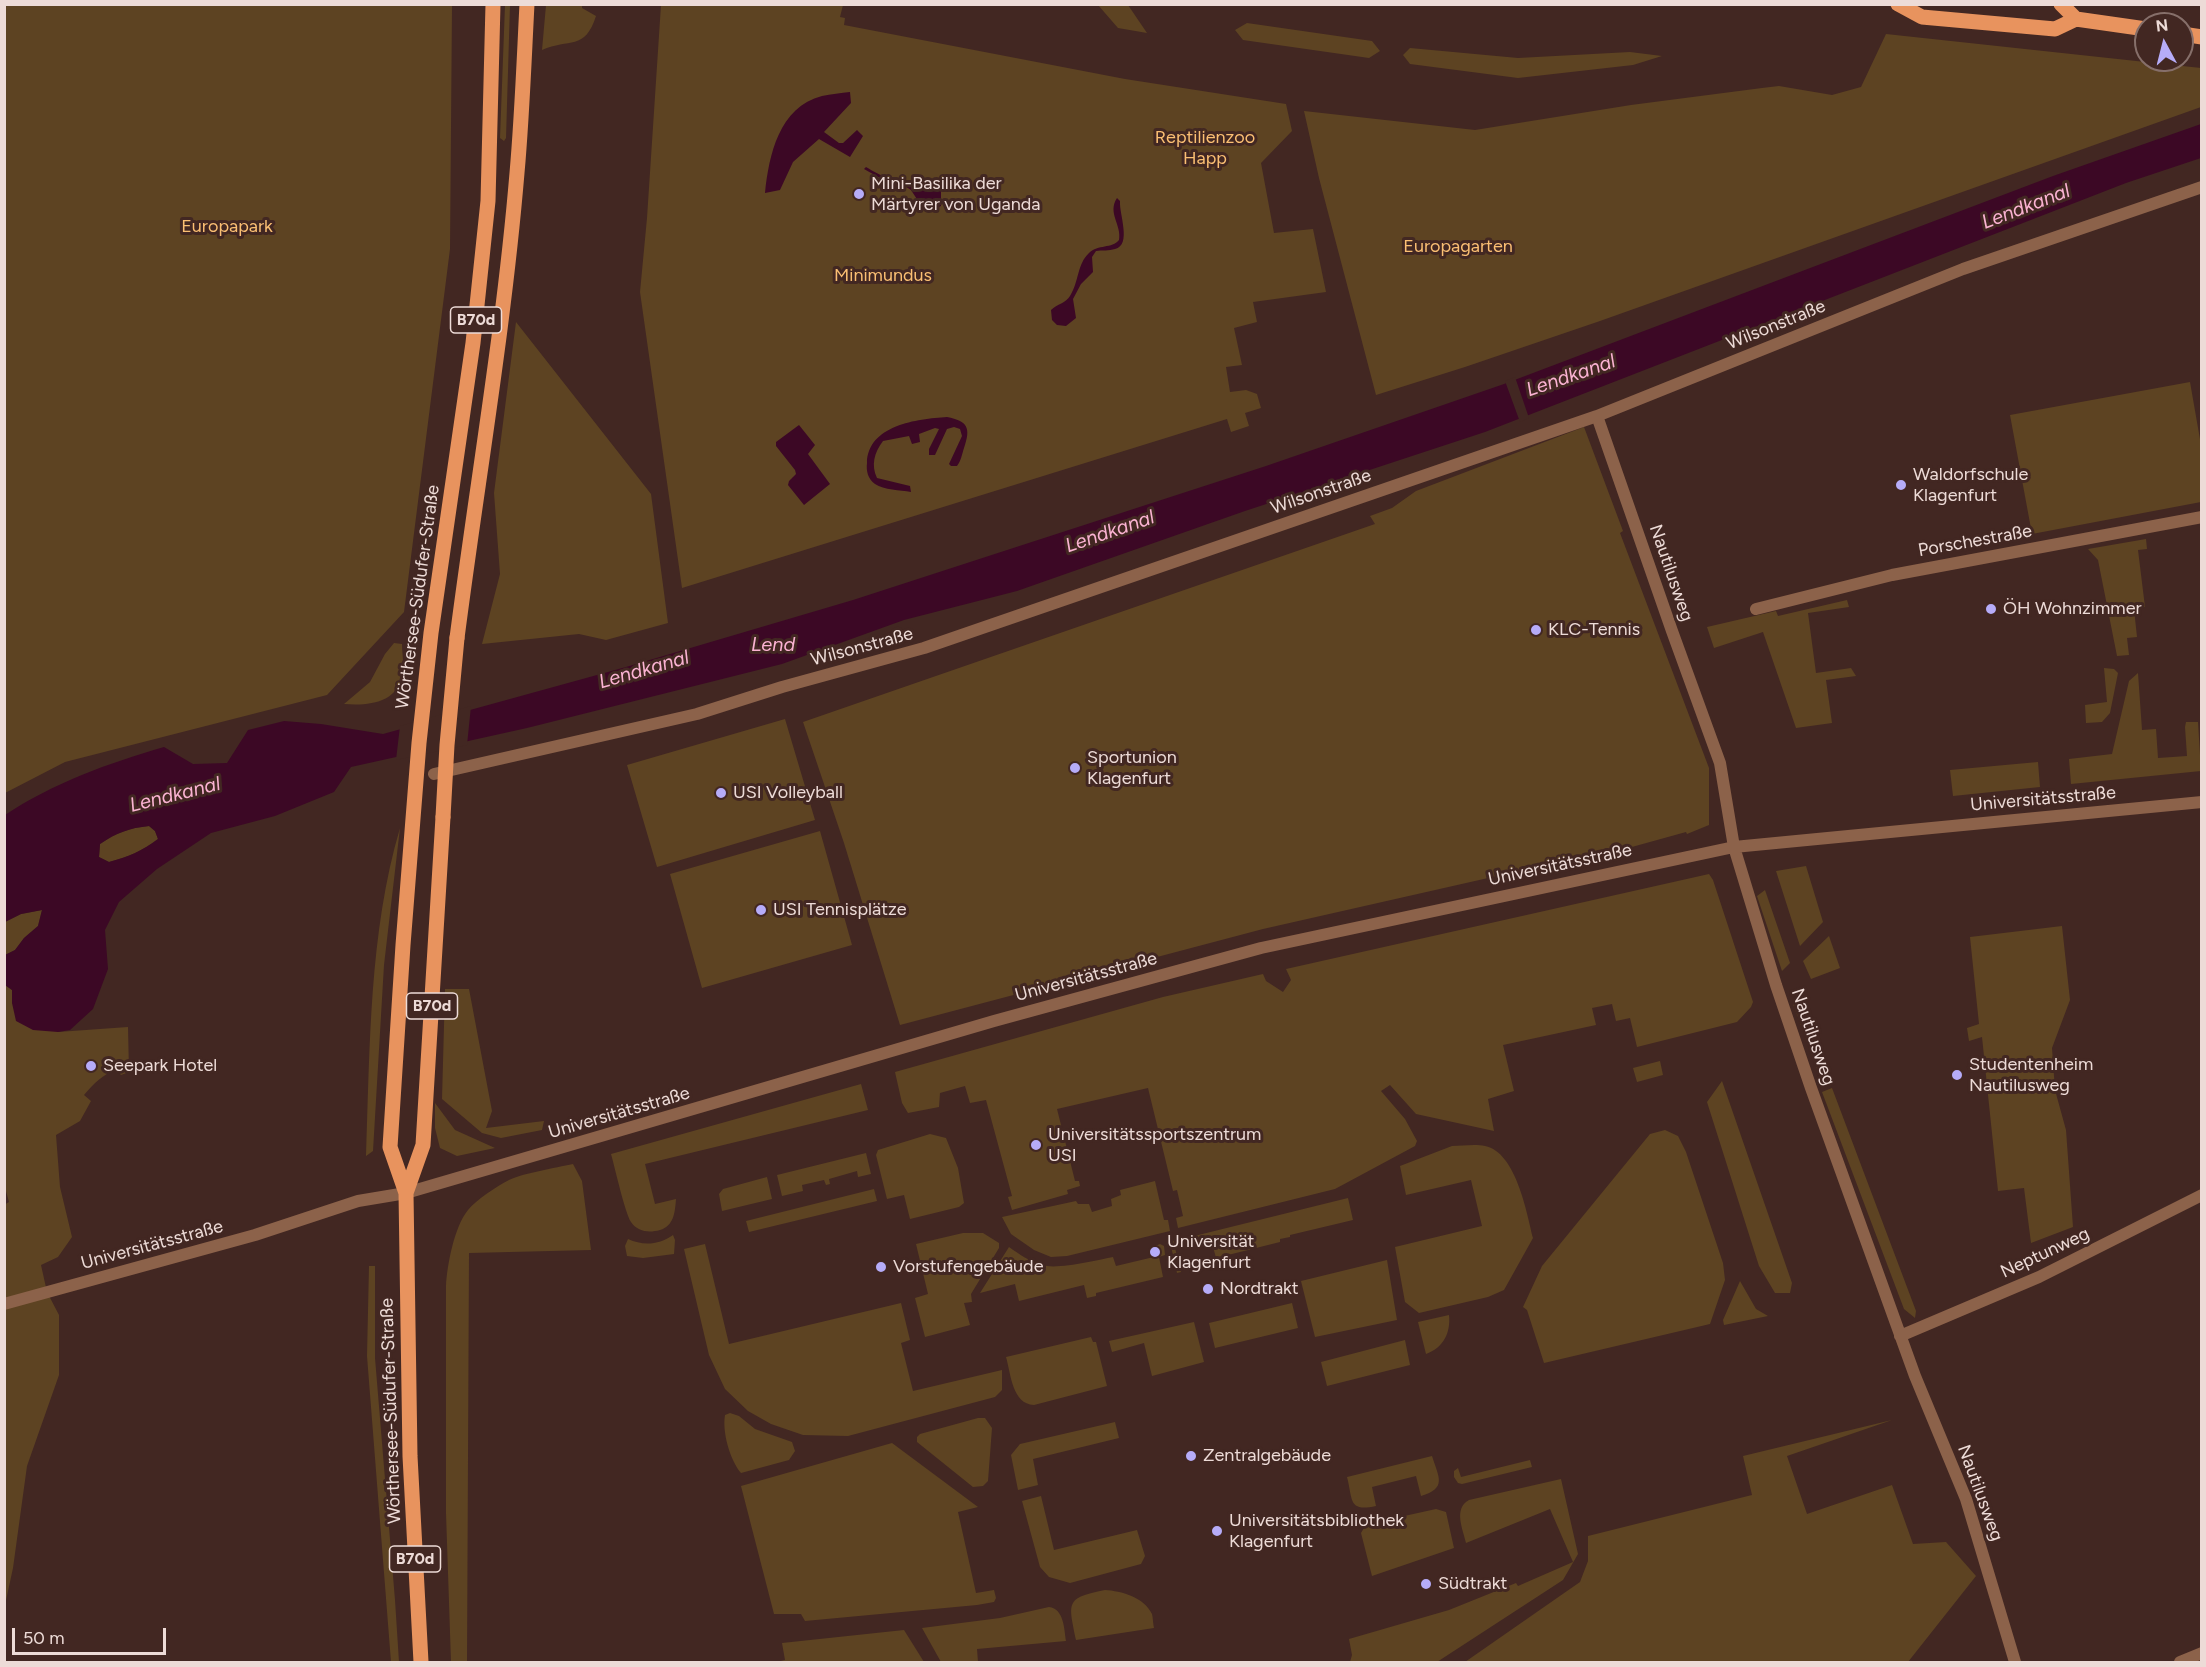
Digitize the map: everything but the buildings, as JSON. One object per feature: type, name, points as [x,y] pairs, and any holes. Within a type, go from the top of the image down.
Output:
[{"type":"main road","name":"Wörthersee-Südufer-Straße","points":[[421,1662],[410,1456],[406,1193],[390,1147],[412,815],[431,633],[473,343],[488,201],[493,4]]},
{"type":"main road","name":"Wörthersee-Südufer-Straße","points":[[406,1193],[423,1145],[447,745],[457,638],[493,384],[518,172],[527,4]]},
{"type":"main road","points":[[518,172],[532,71],[537,4]]},
{"type":"main road","points":[[1898,4],[1922,17],[2055,29],[2076,20],[2134,27]]},
{"type":"main road","points":[[2061,4],[2076,20]]},
{"type":"street","name":"Wilsonstraße","points":[[434,774],[697,714],[782,687],[924,648],[1597,416],[1963,269],[2202,187]]},
{"type":"street","name":"Nautilusweg","points":[[1597,416],[1720,763],[1734,847],[1778,991],[1900,1336],[1966,1499],[2015,1662]]},
{"type":"street","name":"Porschestraße","points":[[1756,609],[1892,575],[2202,517]]},
{"type":"street","name":"Universitätsstraße","points":[[4,1304],[255,1235],[358,1201],[406,1193],[994,1022],[1261,948],[1734,847],[2202,802]]},
{"type":"street","name":"Neptunweg","points":[[1900,1336],[2039,1277],[2202,1195]]},
{"type":"street","points":[[2180,1662],[2202,1653]]},
{"type":"green space","name":"Europapark","points":[[5,4],[452,5],[450,249],[404,612],[327,695],[65,762],[5,793]]},
{"type":"green space","points":[[505,5],[510,5],[506,138],[504,141],[500,138]]},
{"type":"green space","points":[[546,5],[582,5],[582,8],[596,16],[592,27],[581,39],[542,50]]},
{"type":"green space","name":"Minimundus","points":[[661,5],[843,5],[840,17],[845,18],[844,25],[1125,79],[1286,104],[1292,131],[1261,163],[1274,233],[1313,229],[1326,292],[1253,302],[1257,322],[1234,328],[1242,365],[1226,367],[1230,392],[1246,390],[1257,394],[1261,408],[1245,413],[1249,426],[1231,432],[1227,419],[682,588],[640,292]]},
{"type":"green space","points":[[1098,5],[1128,5],[1147,33],[1118,28]]},
{"type":"green space","points":[[1247,23],[1372,41],[1380,51],[1369,58],[1243,40],[1235,30]]},
{"type":"green space","name":"Europagarten","points":[[1886,34],[2134,61],[2134,72],[2194,72],[2194,67],[2201,68],[2201,107],[1600,321],[1376,395],[1319,178],[1304,111],[1475,130],[1631,105],[1779,86],[1832,95],[1861,87]]},
{"type":"green space","points":[[1410,48],[1518,58],[1630,52],[1662,56],[1633,65],[1518,78],[1410,64],[1403,55]]},
{"type":"green space","points":[[516,322],[651,494],[668,623],[606,640],[579,634],[482,644],[500,574],[494,493]]},
{"type":"green space","points":[[2190,382],[2201,445],[2201,502],[2032,534],[2010,415]]},
{"type":"green space","points":[[1584,427],[1623,531],[1620,533],[1709,768],[1709,825],[1687,834],[1686,832],[1621,850],[1263,929],[900,1025],[844,843],[803,722],[1375,524],[1370,516],[1392,508],[1416,491]]},
{"type":"green space","points":[[2146,539],[2147,549],[2138,550],[2145,607],[2134,609],[2137,637],[2127,638],[2129,655],[2117,656],[2098,560],[2088,549]]},
{"type":"green space","points":[[1847,600],[1849,607],[1808,613],[1816,673],[1851,668],[1856,676],[1826,680],[1832,723],[1796,728],[1763,632],[1714,648],[1707,627],[1776,611],[1778,616]]},
{"type":"green space","points":[[394,643],[402,644],[403,665],[403,672],[396,690],[373,703],[344,704],[370,682],[385,654]]},
{"type":"green space","points":[[2104,668],[2114,669],[2118,673],[2110,713],[2102,722],[2086,723],[2085,705],[2107,702]]},
{"type":"green space","points":[[2138,673],[2142,730],[2156,729],[2158,758],[2187,756],[2186,722],[2198,722],[2201,771],[2071,784],[2069,759],[2112,754],[2129,681]]},
{"type":"green space","name":"USI Volleyball","points":[[785,719],[815,820],[657,867],[627,765]]},
{"type":"green space","points":[[2038,762],[2040,787],[1953,796],[1950,770]]},
{"type":"green space","points":[[149,826],[155,831],[158,839],[146,847],[129,856],[109,862],[99,857],[100,844],[106,840],[129,830]]},
{"type":"green space","points":[[400,828],[384,965],[373,1151],[366,1156],[370,1032],[377,949],[382,908]]},
{"type":"green space","name":"USI Tennisplätze","points":[[820,831],[852,945],[702,988],[670,874]]},
{"type":"green space","points":[[1806,866],[1823,922],[1800,946],[1776,871]]},
{"type":"green space","points":[[1709,874],[1713,880],[1753,1002],[1737,1022],[1637,1047],[1630,1018],[1616,1021],[1612,1004],[1592,1008],[1596,1025],[1503,1045],[1514,1091],[1488,1099],[1494,1131],[1416,1114],[1390,1085],[1381,1091],[1405,1119],[1417,1141],[1415,1146],[1335,1189],[1178,1228],[1176,1218],[1183,1216],[1177,1190],[1173,1191],[1148,1088],[1057,1109],[1075,1181],[1079,1181],[1080,1186],[1067,1190],[1068,1194],[1012,1210],[1008,1197],[1012,1196],[986,1100],[970,1103],[965,1086],[940,1093],[939,1107],[908,1113],[902,1103],[895,1072],[1163,997],[1263,974],[1266,981],[1283,992],[1291,980],[1286,969]]},
{"type":"green space","points":[[1765,890],[1790,963],[1782,971],[1757,896]]},
{"type":"green space","points":[[42,910],[38,926],[24,938],[15,950],[5,955],[5,922],[21,914]]},
{"type":"green space","points":[[2062,926],[2070,1000],[2052,1048],[2055,1090],[2066,1130],[2073,1227],[2031,1243],[2024,1188],[1998,1191],[1982,1037],[1969,1041],[1967,1028],[1979,1024],[1970,937]]},
{"type":"green space","points":[[1829,936],[1840,968],[1811,979],[1803,961]]},
{"type":"green space","points":[[5,985],[12,990],[12,1003],[58,1032],[128,1027],[129,1072],[121,1075],[116,1069],[99,1080],[84,1095],[91,1101],[80,1121],[56,1135],[60,1187],[72,1237],[58,1257],[41,1265],[47,1292],[59,1315],[59,1375],[27,1466],[13,1568],[5,1605],[4,1205],[9,1202],[4,1184]]},
{"type":"green space","points":[[445,989],[469,989],[492,1111],[486,1128],[544,1121],[542,1130],[501,1138],[482,1133],[442,1099]]},
{"type":"green space","points":[[1804,1001],[1828,1068],[1818,1072],[1793,1004]]},
{"type":"green space","points":[[1660,1061],[1663,1075],[1637,1082],[1633,1068]]},
{"type":"green space","points":[[1722,1081],[1792,1283],[1790,1293],[1775,1293],[1759,1266],[1707,1102]]},
{"type":"green space","points":[[861,1084],[868,1110],[645,1164],[655,1204],[676,1199],[674,1213],[671,1222],[665,1228],[656,1231],[640,1230],[631,1222],[611,1154]]},
{"type":"green space","points":[[1832,1088],[1916,1311],[1915,1318],[1904,1309],[1822,1092]]},
{"type":"green space","points":[[435,1103],[455,1130],[495,1148],[457,1156],[440,1148],[435,1128]]},
{"type":"green space","points":[[1665,1130],[1678,1136],[1686,1152],[1723,1263],[1725,1280],[1710,1324],[1544,1363],[1527,1310],[1523,1307],[1542,1266],[1650,1134]]},
{"type":"green space","points":[[930,1134],[946,1138],[958,1168],[964,1203],[959,1207],[910,1219],[904,1195],[887,1199],[876,1155],[878,1150]]},
{"type":"green space","points":[[1452,1146],[1485,1146],[1496,1151],[1505,1159],[1523,1199],[1533,1238],[1504,1290],[1488,1297],[1419,1313],[1405,1302],[1395,1247],[1482,1226],[1471,1180],[1406,1195],[1400,1166]]},
{"type":"green space","points":[[866,1153],[871,1174],[858,1177],[857,1171],[829,1179],[830,1184],[826,1185],[824,1180],[802,1185],[803,1191],[782,1196],[777,1175]]},
{"type":"green space","points":[[573,1164],[582,1181],[591,1250],[469,1253],[467,1662],[451,1662],[446,1513],[446,1286],[452,1247],[463,1217],[487,1194],[515,1177]]},
{"type":"green space","points":[[767,1177],[772,1199],[722,1211],[719,1194],[723,1189]]},
{"type":"green space","points":[[1155,1181],[1164,1220],[1168,1220],[1170,1231],[1067,1256],[1051,1257],[1034,1250],[1011,1234],[1002,1217],[1076,1201],[1078,1204],[1089,1204],[1092,1212],[1112,1206],[1111,1199],[1121,1195],[1120,1190]]},
{"type":"green space","points":[[874,1189],[877,1201],[749,1232],[746,1221]]},
{"type":"green space","points":[[1348,1198],[1353,1220],[1290,1235],[1290,1237],[1280,1239],[1280,1242],[1216,1258],[1211,1239],[1175,1248],[1181,1272],[1177,1273],[1170,1242]]},
{"type":"green space","points":[[963,1233],[983,1233],[999,1243],[999,1248],[971,1294],[972,1302],[964,1303],[970,1325],[925,1337],[915,1298],[928,1294],[916,1244]]},
{"type":"green space","points":[[673,1235],[674,1254],[643,1258],[627,1256],[625,1246],[628,1239],[639,1243],[651,1243],[662,1241]]},
{"type":"green space","points":[[705,1244],[729,1344],[901,1303],[910,1340],[901,1343],[913,1391],[1002,1370],[1002,1390],[995,1397],[848,1436],[803,1435],[771,1424],[748,1411],[725,1389],[709,1355],[684,1249]]},
{"type":"green space","points":[[1160,1244],[1164,1246],[1165,1255],[1159,1257],[1163,1277],[1096,1293],[1096,1296],[1087,1298],[1084,1285],[1019,1301],[1015,1284],[980,1293],[1009,1247],[1025,1258],[1042,1265],[1078,1264],[1113,1257],[1116,1266],[1158,1256],[1155,1246]]},
{"type":"green space","points":[[1387,1260],[1397,1320],[1315,1337],[1301,1281]]},
{"type":"green space","points":[[369,1266],[375,1266],[375,1358],[399,1662],[391,1662],[367,1356]]},
{"type":"green space","points":[[1740,1281],[1756,1309],[1768,1316],[1724,1325],[1723,1320]]},
{"type":"green space","points":[[1292,1303],[1298,1328],[1215,1348],[1209,1323]]},
{"type":"green space","points":[[1449,1315],[1449,1328],[1445,1339],[1437,1348],[1426,1354],[1418,1322]]},
{"type":"green space","points":[[1194,1322],[1204,1362],[1152,1376],[1144,1343],[1112,1352],[1109,1341]]},
{"type":"green space","points":[[1091,1337],[1093,1342],[1096,1342],[1107,1386],[1034,1405],[1021,1399],[1014,1387],[1006,1357]]},
{"type":"green space","points":[[1405,1340],[1410,1365],[1327,1386],[1321,1362]]},
{"type":"green space","points":[[730,1413],[739,1416],[755,1429],[792,1442],[795,1451],[789,1460],[741,1473],[733,1461],[726,1437],[725,1415]]},
{"type":"green space","points":[[985,1418],[992,1428],[988,1481],[983,1486],[973,1487],[917,1442],[917,1437],[920,1434]]},
{"type":"green space","points":[[1892,1420],[1787,1456],[1807,1514],[1892,1485],[1913,1544],[1946,1542],[1976,1576],[1908,1662],[1465,1662],[1580,1582],[1588,1561],[1588,1536],[1752,1495],[1743,1456]]},
{"type":"green space","points":[[1115,1422],[1119,1438],[1033,1459],[1038,1485],[1018,1490],[1011,1455],[1020,1444]]},
{"type":"green space","points":[[892,1443],[978,1507],[958,1512],[976,1593],[994,1590],[996,1598],[994,1602],[805,1621],[801,1614],[774,1614],[741,1486]]},
{"type":"green space","points":[[1432,1456],[1439,1481],[1438,1486],[1429,1493],[1421,1496],[1416,1476],[1372,1487],[1376,1506],[1360,1507],[1353,1502],[1347,1477]]},
{"type":"green space","points":[[1530,1460],[1532,1467],[1462,1484],[1458,1483],[1454,1477],[1454,1471],[1458,1468],[1461,1477]]},
{"type":"green space","points":[[1561,1479],[1578,1554],[1563,1580],[1437,1662],[1350,1662],[1352,1655],[1349,1639],[1449,1610],[1516,1583],[1518,1586],[1573,1562],[1550,1509],[1466,1543],[1460,1520],[1461,1509],[1469,1500]]},
{"type":"green space","points":[[1041,1496],[1054,1550],[1137,1530],[1145,1556],[1141,1564],[1070,1583],[1049,1577],[1040,1567],[1022,1501]]},
{"type":"green space","points":[[1436,1509],[1446,1512],[1454,1548],[1372,1576],[1361,1533],[1364,1528],[1368,1524]]},
{"type":"green space","points":[[1105,1590],[1125,1594],[1144,1603],[1152,1614],[1154,1628],[1076,1640],[1071,1610],[1073,1604],[1082,1596]]},
{"type":"green space","points":[[1049,1607],[1058,1611],[1060,1615],[1066,1641],[977,1649],[978,1662],[941,1662],[922,1628],[1000,1618]]},
{"type":"green space","points":[[904,1630],[924,1662],[776,1662],[785,1660],[782,1643]]},
{"type":"water","points":[[850,92],[851,103],[824,132],[839,143],[843,143],[857,130],[863,136],[850,157],[819,139],[793,162],[780,190],[765,193],[773,149],[786,122],[796,110],[807,102],[822,96]]},
{"type":"water","name":"Lend","points":[[2201,124],[2201,158],[2126,183],[1485,432],[1245,511],[1017,591],[904,620],[782,664],[527,728],[351,767],[334,792],[275,816],[211,833],[157,869],[119,902],[105,930],[108,969],[93,1009],[70,1030],[58,1032],[33,1030],[16,1021],[12,990],[5,985],[5,955],[15,950],[24,938],[38,926],[42,910],[21,914],[5,922],[5,815],[42,793],[82,775],[164,747],[193,764],[227,763],[248,730],[284,721],[321,724],[383,734],[626,667],[853,600],[1266,466],[1504,384],[2053,176]],"holes":[[[149,826],[155,831],[158,839],[135,853],[109,862],[99,857],[100,844],[117,834]]]},
{"type":"water","points":[[866,167],[896,180],[935,187],[941,191],[941,206],[930,211],[922,207],[911,190],[903,185],[887,182],[864,169]]},
{"type":"water","points":[[1117,198],[1120,201],[1123,242],[1115,249],[1096,251],[1092,257],[1093,272],[1081,284],[1073,299],[1076,318],[1066,326],[1057,325],[1052,320],[1051,310],[1070,296],[1085,257],[1096,248],[1113,245],[1119,240],[1119,229],[1114,214],[1114,203]]},
{"type":"water","points":[[947,417],[960,421],[967,430],[966,441],[957,466],[949,464],[962,436],[960,429],[954,427],[947,429],[935,455],[929,455],[929,449],[939,429],[935,428],[919,434],[920,442],[912,444],[909,436],[883,441],[877,450],[874,468],[877,478],[910,486],[911,492],[883,488],[871,480],[867,469],[869,450],[885,432],[909,422]]},
{"type":"water","points":[[799,425],[815,445],[808,454],[830,484],[804,505],[788,485],[796,474],[795,470],[776,446],[776,442]]},
{"type":"pier","points":[[1515,377],[1529,418],[1520,422],[1505,381]]},
{"type":"pier","points":[[471,706],[467,745],[396,760],[400,726]]},
{"type":"place","name":"Mini-Basilika der Märtyrer von Uganda","points":[[859,194]]},
{"type":"place","name":"Waldorfschule Klagenfurt","points":[[1901,485]]},
{"type":"place","name":"ÖH Wohnzimmer","points":[[1991,609]]},
{"type":"place","name":"KLC-Tennis","points":[[1536,630]]},
{"type":"place","name":"Sportunion Klagenfurt","points":[[1075,768]]},
{"type":"place","name":"USI Volleyball","points":[[721,793]]},
{"type":"place","name":"USI Tennisplätze","points":[[761,910]]},
{"type":"place","name":"Seepark Hotel","points":[[91,1066]]},
{"type":"place","name":"Studentenheim Nautilusweg","points":[[1957,1075]]},
{"type":"place","name":"Universitätssportszentrum USI","points":[[1036,1145]]},
{"type":"place","name":"Universität Klagenfurt","points":[[1155,1252]]},
{"type":"place","name":"Vorstufengebäude","points":[[881,1267]]},
{"type":"place","name":"Nordtrakt","points":[[1208,1289]]},
{"type":"place","name":"Zentralgebäude","points":[[1191,1456]]},
{"type":"place","name":"Universitätsbibliothek Klagenfurt","points":[[1217,1531]]},
{"type":"place","name":"Südtrakt","points":[[1426,1584]]},
{"type":"park label","name":"Reptilienzoo Happ","points":[[1205,148]]},
{"type":"water label","name":"Lendkanal","points":[[2026,207]]},
{"type":"water label","name":"Lendkanal","points":[[1571,376]]},
{"type":"water label","name":"Lendkanal","points":[[1110,532]]},
{"type":"water label","name":"Lendkanal","points":[[644,670]]},
{"type":"water label","name":"Lendkanal","points":[[175,795]]}]
